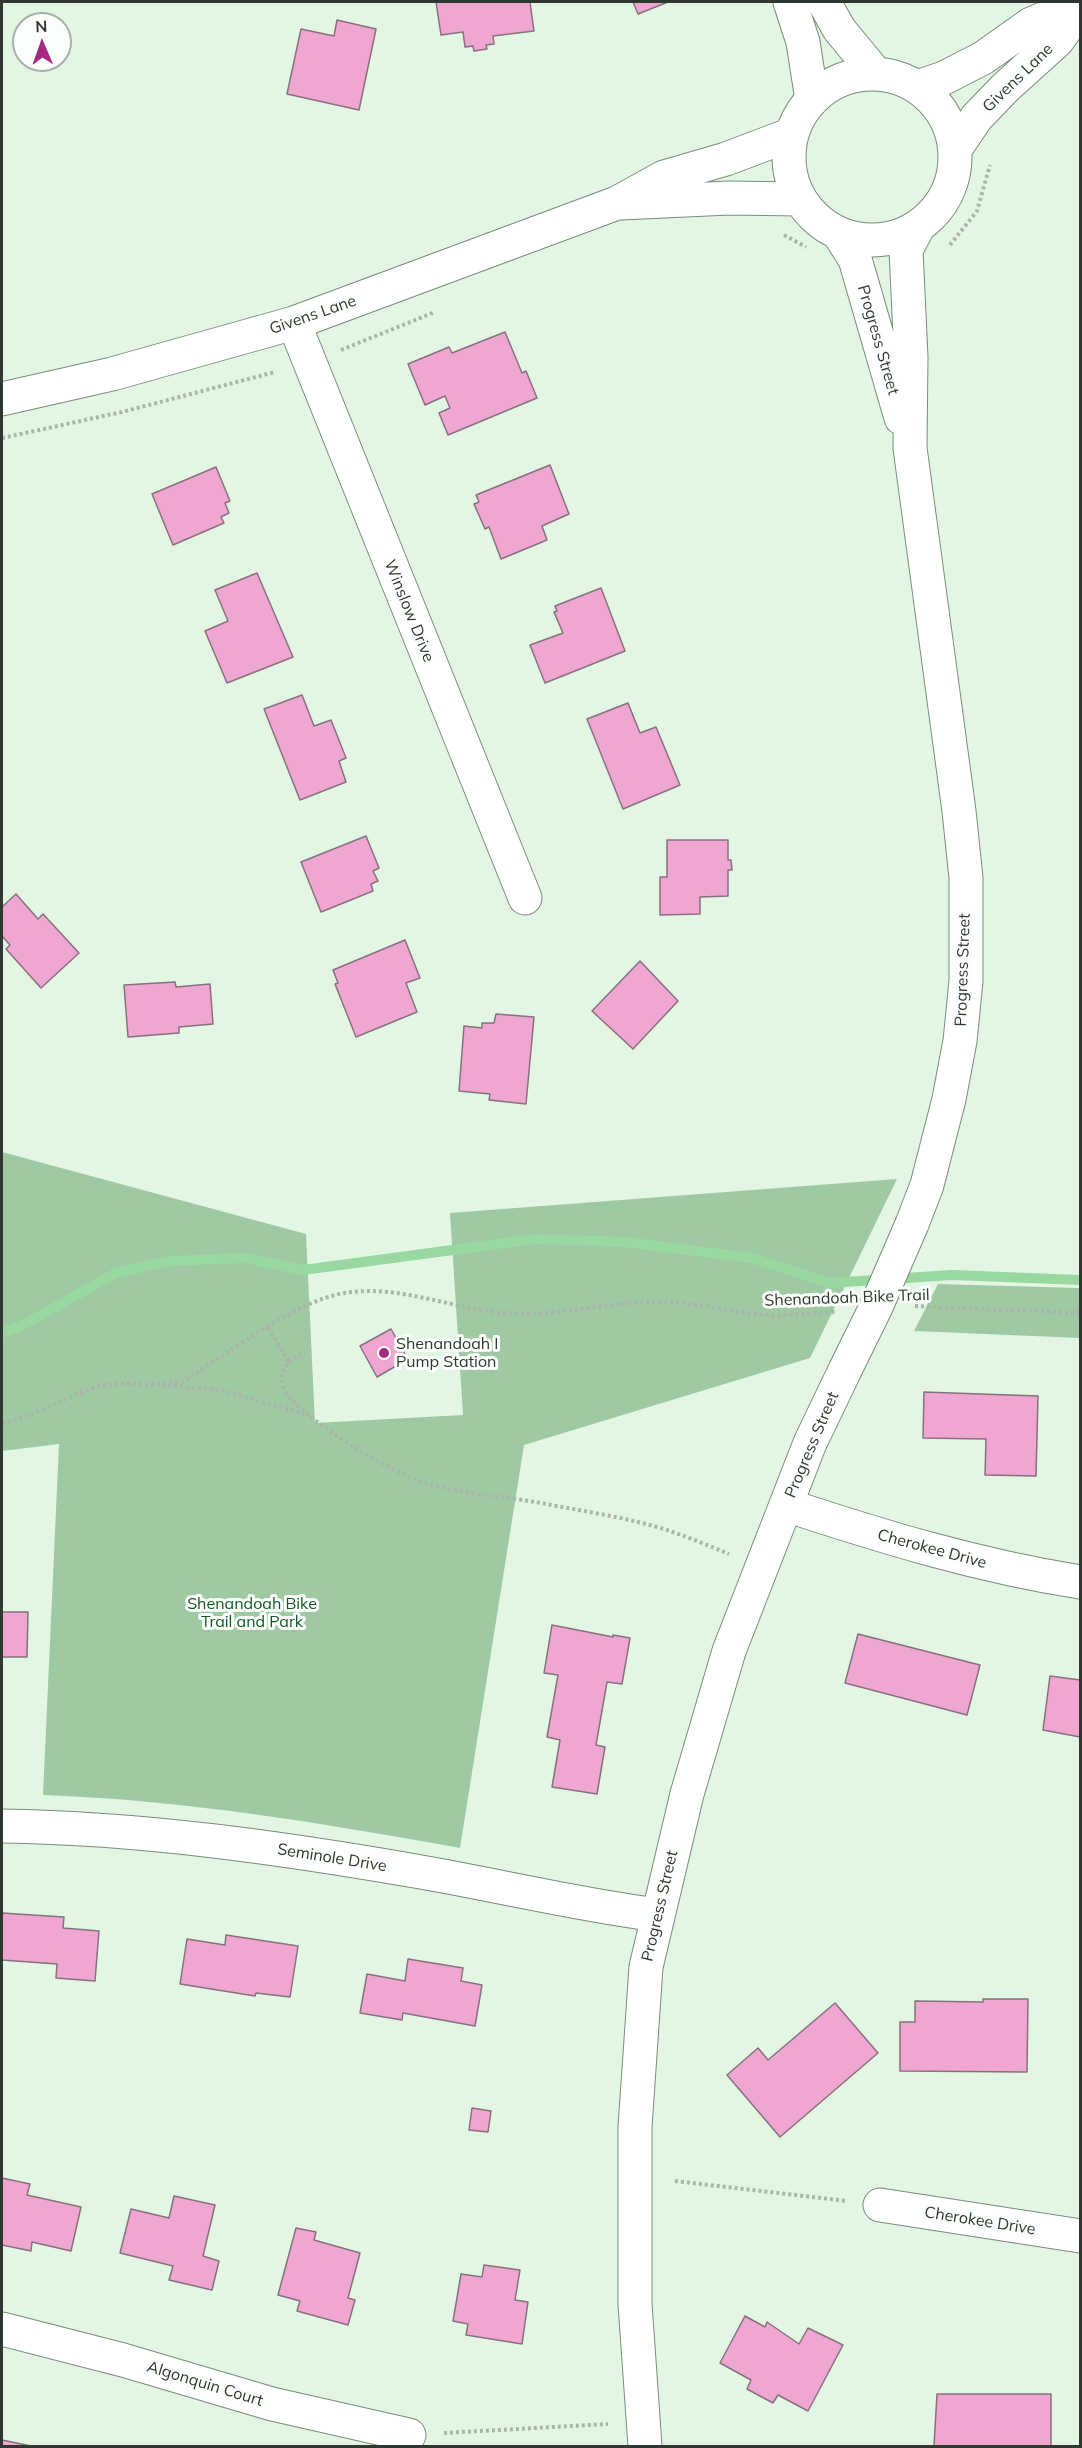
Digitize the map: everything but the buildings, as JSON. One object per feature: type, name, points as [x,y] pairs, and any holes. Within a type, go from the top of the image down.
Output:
[{"type":"street","points":[[790,2],[803,42],[812,100]]},
{"type":"street","points":[[824,2],[839,29],[876,74]]},
{"type":"street","name":"Givens Lane","points":[[917,87],[944,78],[984,58],[1031,24],[1080,3]]},
{"type":"street","name":"Givens Lane","points":[[956,148],[977,117],[1057,41],[1080,9]]},
{"type":"street","points":[[876,74],[897,78],[917,87],[936,103],[950,124],[956,148],[955,171],[948,194],[935,213],[917,229],[892,239],[865,241],[839,234],[817,220],[800,199],[791,178],[789,156],[792,134],[800,116],[812,100],[831,86],[853,76],[876,74]]},
{"type":"street","name":"Givens Lane","points":[[2,399],[112,374],[294,323],[617,203],[664,177],[726,159],[792,134]]},
{"type":"street","name":"Givens Lane","points":[[617,203],[729,198],[800,199]]},
{"type":"street","name":"Progress Street","points":[[644,2434],[635,2304],[635,2127],[646,1967],[687,1794],[729,1651],[810,1443],[876,1307],[927,1185],[949,1099],[960,1041],[966,981],[966,878],[910,448],[910,357],[906,250],[917,229]]},
{"type":"street","name":"Progress Street","points":[[839,234],[855,259],[882,359],[910,448]]},
{"type":"street","name":"Winslow Drive","points":[[294,323],[525,898]]},
{"type":"street","name":"Cherokee Drive","points":[[786,1504],[895,1540],[956,1557],[1080,1582]]},
{"type":"street","name":"Seminole Drive","points":[[2,1826],[109,1832],[283,1850],[421,1872],[610,1909],[658,1915]]},
{"type":"street","name":"Cherokee Drive","points":[[880,2205],[1080,2236]]},
{"type":"street","name":"Algonquin Court","points":[[2,2329],[123,2360],[272,2404],[409,2435]]},
{"type":"path","points":[[947,248],[977,211],[992,156]]},
{"type":"path","points":[[778,232],[806,247],[813,256]]},
{"type":"path","points":[[2,438],[122,412],[309,363],[442,308]]},
{"type":"path","name":"Shenandoah Bike Trail","points":[[2,1423],[29,1415],[98,1387],[117,1383],[184,1381],[297,1311],[325,1298],[366,1291],[392,1292],[508,1314],[557,1312],[662,1301],[766,1315],[845,1311]]},
{"type":"path","name":"Shenandoah Bike Trail","points":[[903,1307],[944,1306],[1080,1313]]},
{"type":"path","points":[[268,1328],[289,1362]]},
{"type":"path","points":[[305,1352],[289,1362],[282,1375],[286,1393],[300,1409],[320,1423]]},
{"type":"path","points":[[140,1383],[221,1390],[305,1414],[385,1464],[419,1481],[541,1503],[668,1531],[760,1567]]},
{"type":"path","points":[[675,2181],[880,2205]]},
{"type":"path","points":[[409,2435],[644,2434]]},
{"type":"green space","name":"Shenandoah Bike Trail and Park","points":[[2,1152],[306,1234],[315,1423],[463,1415],[450,1213],[897,1179],[810,1358],[524,1445],[460,1848],[201,1807],[43,1795],[59,1444],[2,1451]]},
{"type":"green space","points":[[938,1284],[1080,1288],[1080,1338],[914,1331]]},
{"type":"waterway","points":[[2,1333],[21,1326],[116,1273],[169,1261],[246,1258],[303,1270],[535,1239],[625,1242],[752,1258],[829,1283],[952,1275],[1080,1280]]},
{"type":"place","name":"Shenandoah I Pump Station","points":[[384,1353]]}]
